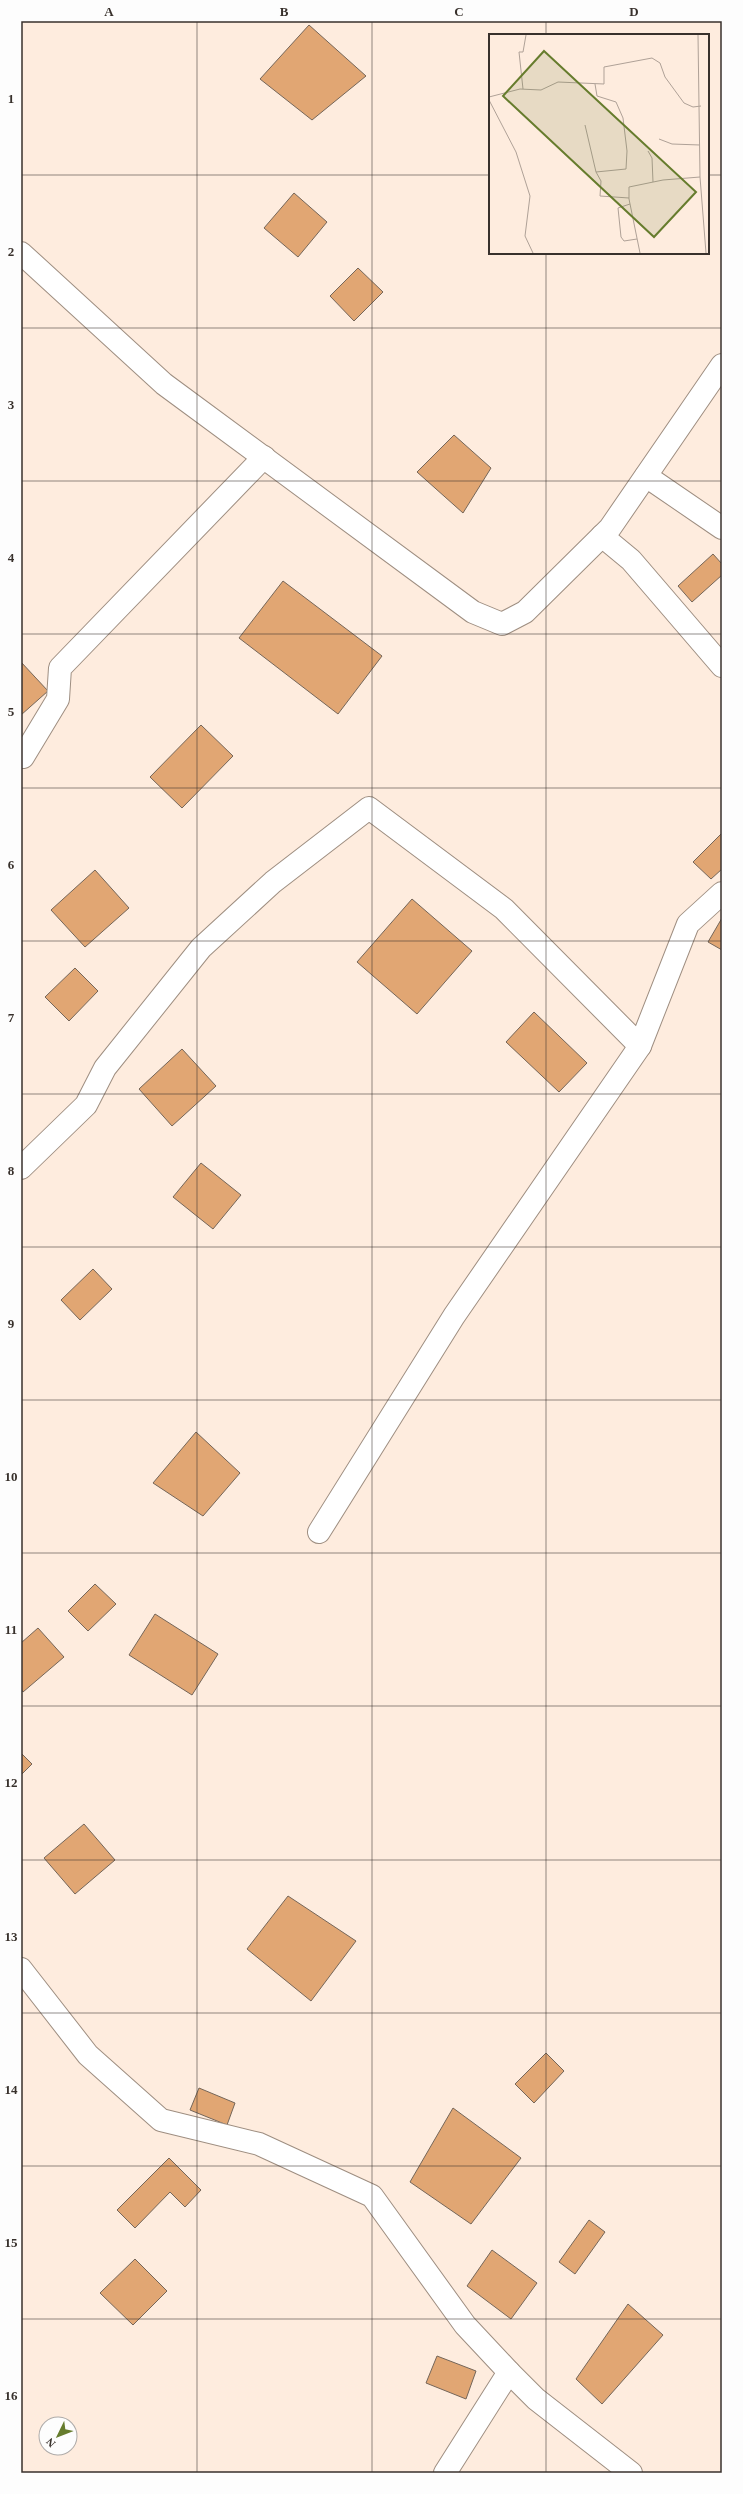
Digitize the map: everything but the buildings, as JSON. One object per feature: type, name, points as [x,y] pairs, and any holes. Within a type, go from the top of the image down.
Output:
[{"type":"street","points":[[21,253],[164,384],[473,612],[502,624],[525,612],[610,528],[722,365]]},
{"type":"street","points":[[23,757],[58,699],[60,668],[264,457]]},
{"type":"street","points":[[646,476],[722,528]]},
{"type":"street","points":[[602,536],[631,560],[722,666]]},
{"type":"street","points":[[21,1168],[86,1105],[105,1068],[201,948],[273,882],[369,808],[504,909],[640,1046]]},
{"type":"street","points":[[319,1532],[454,1316],[640,1046],[688,924],[722,893]]},
{"type":"street","points":[[21,1968],[88,2055],[161,2120],[259,2144],[372,2196],[465,2326],[536,2399],[630,2473]]},
{"type":"street","points":[[445,2473],[509,2372]]}]
